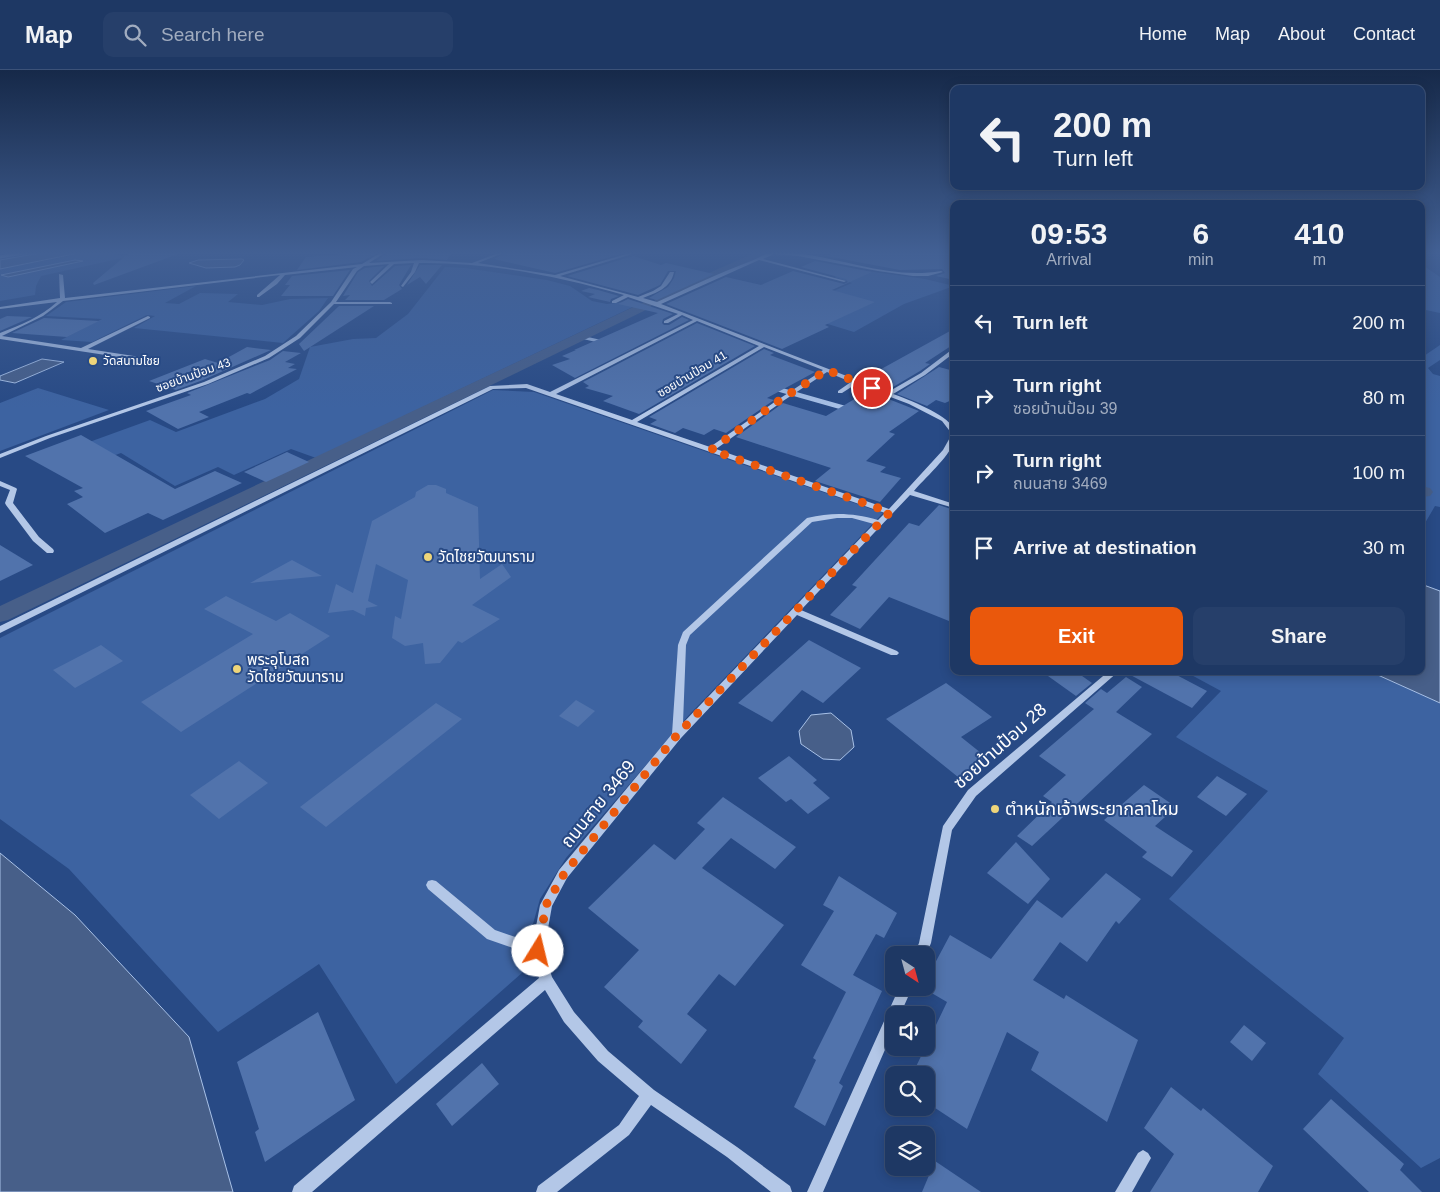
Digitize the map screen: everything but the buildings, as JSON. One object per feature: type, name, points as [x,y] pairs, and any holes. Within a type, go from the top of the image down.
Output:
[{"type":"street","name":"ถนนสาย 3469","points":[[0,308],[23,304]]},
{"type":"street","points":[[0,336],[42,316],[56,304]]},
{"type":"street","name":"ซอยบ้านป้อม 43","points":[[0,456],[48,437],[206,383],[267,357],[292,343],[333,304]]},
{"type":"street","name":"ถนนสาย 3469","points":[[658,304],[888,394],[944,420],[950,429]]},
{"type":"street","points":[[666,322],[683,313]]},
{"type":"street","points":[[81,350],[148,317]]},
{"type":"street","points":[[551,394],[698,319]]},
{"type":"street","points":[[0,336],[145,359]]},
{"type":"street","name":"ซอยบ้านป้อม 41","points":[[633,422],[764,345]]},
{"type":"street","points":[[888,394],[923,374],[950,353]]},
{"type":"street","points":[[711,450],[780,400],[827,370]]},
{"type":"street","points":[[840,392],[856,381]]},
{"type":"street","points":[[0,630],[492,387],[527,386],[890,512]]},
{"type":"street","name":"ถนนสาย 3469","points":[[784,1192],[732,1152],[649,1095],[603,1056],[569,1017],[546,980],[538,951],[546,905],[564,874],[677,735],[910,492],[946,451],[950,443]]},
{"type":"street","points":[[0,483],[14,489],[9,503],[36,539],[50,550]]},
{"type":"street","points":[[910,492],[950,505]]},
{"type":"street","points":[[677,735],[682,645],[686,634],[810,520],[836,514],[880,524]]},
{"type":"street","points":[[796,611],[894,653]]},
{"type":"street","name":"ซอยบ้านป้อม 28","points":[[924,946],[947,829],[962,807],[972,793],[1110,675]]},
{"type":"street","points":[[432,886],[491,935],[538,951]]},
{"type":"street","points":[[300,1192],[546,980]]},
{"type":"street","points":[[815,1192],[901,996]]},
{"type":"street","points":[[544,1192],[624,1130],[649,1095]]},
{"type":"street","points":[[1123,1192],[1142,1158]]},
{"type":"shaded area","points":[[63,304],[324,304],[319,311],[283,343],[134,328],[155,316],[147,315],[92,342],[61,340],[102,319],[46,316]]},
{"type":"shaded area","points":[[416,304],[638,304],[316,458],[291,449],[234,475],[218,467],[175,486],[121,453],[93,463],[70,449],[150,420],[176,432],[265,399],[299,379],[310,347],[353,339],[376,338],[408,314]]},
{"type":"shaded area","points":[[811,304],[903,304],[854,332],[795,314]]},
{"type":"shaded area","points":[[1425,304],[1440,304],[1440,313],[1425,310]]},
{"type":"shaded area","points":[[1440,345],[1440,360],[1428,368],[1433,374],[1440,376],[1440,507],[1435,506],[1425,523],[1425,355]]},
{"type":"shaded area","points":[[42,359],[64,362],[15,383],[0,380],[0,376]]},
{"type":"shaded area","points":[[38,388],[109,410],[0,451],[0,403]]},
{"type":"shaded area","points":[[493,390],[534,392],[883,513],[688,716],[566,858],[540,899],[531,931],[531,965],[396,1084],[319,964],[218,1032],[69,869],[0,819],[0,638]]},
{"type":"shaded area","points":[[1425,585],[1440,591],[1440,703],[1378,675],[1425,675]]},
{"type":"shaded area","points":[[1191,675],[1378,675],[1440,703],[1440,1158],[1421,1168],[1318,1074],[1344,1038],[1169,899],[1268,791],[1176,737],[1221,691]]},
{"type":"shaded area","points":[[831,713],[851,730],[854,747],[840,760],[823,759],[801,744],[799,731],[811,715]]},
{"type":"shaded area","points":[[0,853],[75,915],[189,1037],[233,1192],[0,1192]]},
{"type":"waterway","points":[[0,615],[646,305]]},
{"type":"waterway","points":[[581,337],[603,342]]},
{"type":"waterway","points":[[774,388],[788,392]]},
{"type":"waterway","points":[[795,394],[848,409]]},
{"type":"place","name":"วัดสนามไชย","points":[[93,361]]},
{"type":"place","name":"วัดไชยวัฒนาราม","points":[[428,557]]},
{"type":"place","name":"พระอุโบสถ วัดไชยวัฒนาราม","points":[[237,669]]},
{"type":"place","name":"ตำหนักเจ้าพระยากลาโหม","points":[[995,809]]},
{"type":"route","points":[[538,951],[546,905],[564,874],[677,735],[890,512],[711,450],[780,400],[827,370],[872,388]]}]
